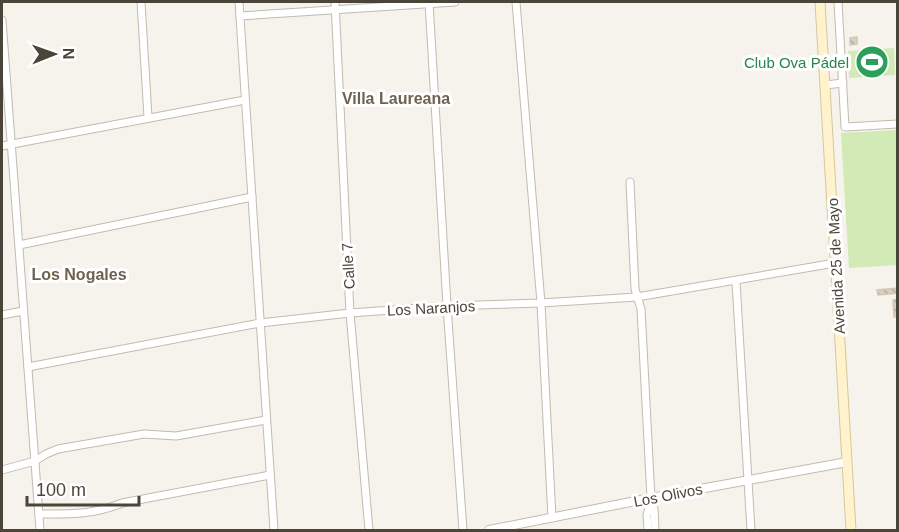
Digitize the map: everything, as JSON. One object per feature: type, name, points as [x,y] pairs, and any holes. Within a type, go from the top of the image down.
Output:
[{"type":"main road","name":"Avenida 25 de Mayo","points":[[820,2],[851,531]]},
{"type":"street","points":[[141,2],[148,117]]},
{"type":"street","points":[[239,2],[274,531]]},
{"type":"street","points":[[430,2],[447,306],[463,531]]},
{"type":"street","points":[[240,16],[336,5],[455,2]]},
{"type":"street","points":[[516,2],[541,303],[552,518]]},
{"type":"street","points":[[838,2],[845,127],[897,124]]},
{"type":"street","name":"Calle 7","points":[[336,5],[350,313],[369,531]]},
{"type":"street","points":[[2,20],[40,531]]},
{"type":"street","points":[[825,85],[843,83]]},
{"type":"street","points":[[2,146],[245,100]]},
{"type":"street","points":[[630,182],[635,289],[641,309],[651,498],[655,531]]},
{"type":"street","points":[[19,244],[252,197]]},
{"type":"street","name":"Los Naranjos","points":[[28,367],[260,323],[350,313],[447,306],[637,297],[736,282],[836,263]]},
{"type":"street","points":[[736,282],[751,531]]},
{"type":"street","points":[[2,315],[23,311]]},
{"type":"street","points":[[2,470],[35,461],[58,449],[144,434],[176,436],[266,420]]},
{"type":"street","name":"Los Olivos","points":[[489,531],[748,479],[847,462]]},
{"type":"street","points":[[39,514],[102,512],[122,504],[270,475]]},
{"type":"street","points":[[648,531],[647,515],[651,498]]},
{"type":"green space","name":"Club Ova Pádel","points":[[894,48],[895,75],[849,78],[848,51]]},
{"type":"green space","points":[[897,130],[897,265],[849,268],[841,133]]},
{"type":"building","points":[[857,37],[857,44],[850,45],[850,38]]},
{"type":"building","points":[[885,64],[885,74],[867,75],[867,65]]},
{"type":"building","points":[[898,288],[898,293],[878,295],[877,290]]},
{"type":"building","points":[[898,299],[898,316],[894,317],[893,300]]},
{"type":"place","name":"Club Ova Pádel","points":[[872,62]]},
{"type":"district","name":"Villa Laureana","points":[[396,98]]},
{"type":"district","name":"Los Nogales","points":[[79,274]]}]
